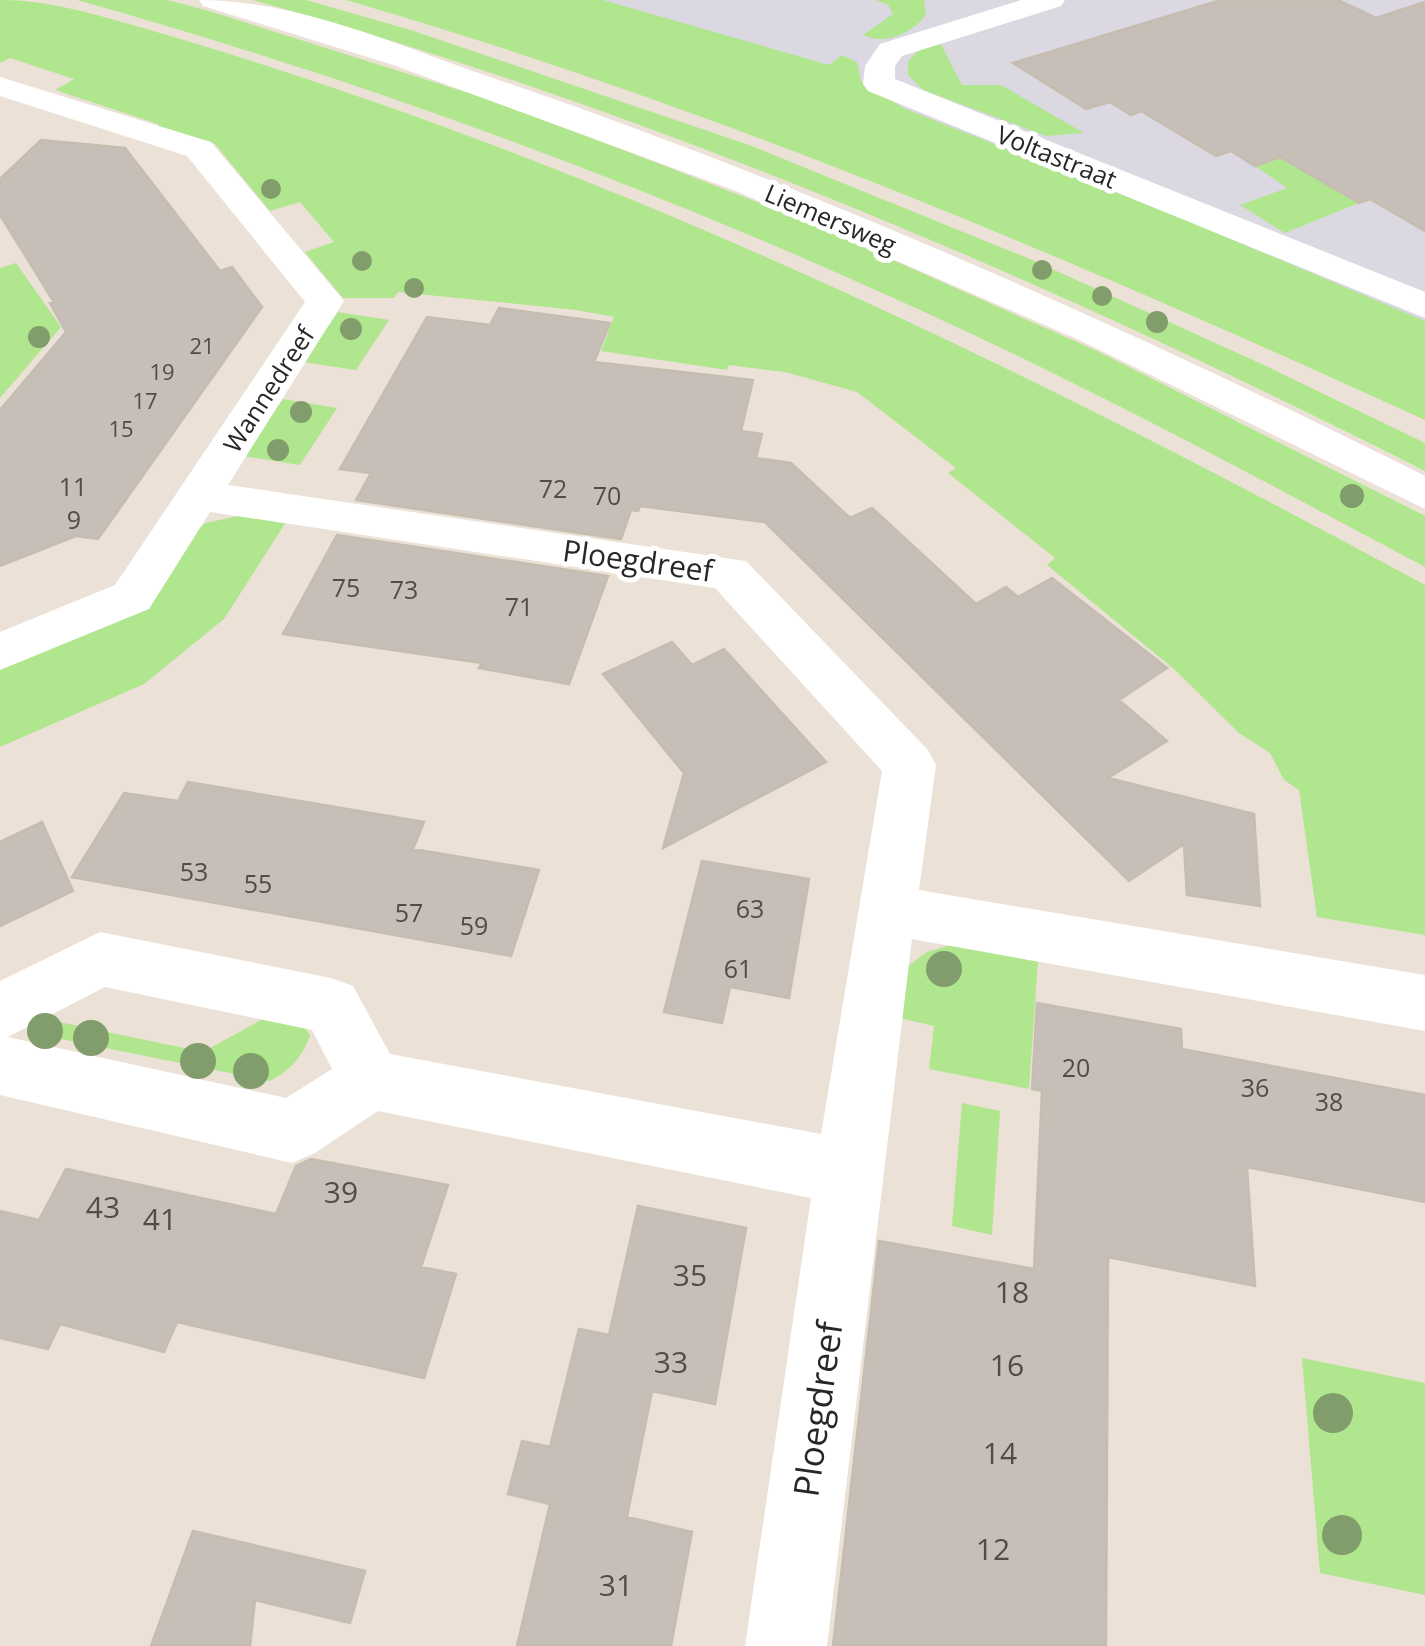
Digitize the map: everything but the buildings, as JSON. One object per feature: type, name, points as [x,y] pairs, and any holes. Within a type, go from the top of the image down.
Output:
[{"type":"street","name":"Liemersweg","points":[[213,0],[405,59],[563,114],[812,209],[1055,315],[1425,494]]},
{"type":"street","points":[[950,0],[982,20]]},
{"type":"street","name":"Voltastraat","points":[[1051,0],[891,50],[880,66],[879,84],[1425,306]]},
{"type":"street","name":"Wannedreef","points":[[0,86],[199,149],[325,301],[132,597],[0,652]]},
{"type":"street","name":"Ploegdreef","points":[[200,496],[729,573],[910,764],[848,1172],[786,1646]]},
{"type":"street","points":[[888,910],[1425,1003]]},
{"type":"street","points":[[0,1012],[100,960],[331,1006],[372,1080]]},
{"type":"street","points":[[0,1064],[292,1130],[372,1080],[848,1172]]},
{"type":"shaded area","points":[[390,0],[1425,0],[1425,406],[944,192]]},
{"type":"green space","points":[[0,0],[69,8],[229,54],[465,135],[607,190],[746,248],[1021,376],[1425,585],[1425,935],[1317,917],[1299,790],[1284,780],[1270,753],[1239,733],[1174,669],[1047,565],[1055,558],[948,473],[956,468],[857,392],[785,372],[729,365],[727,370],[601,351],[614,317],[576,310],[398,292],[394,298],[343,298],[305,252],[334,242],[300,202],[270,211],[215,144],[160,133],[158,124],[55,90],[74,79],[10,58],[0,63]]},
{"type":"green space","points":[[77,0],[167,0],[209,11],[500,103],[798,218],[1095,350],[1425,516],[1425,567],[1048,371],[714,220],[399,101]]},
{"type":"green space","points":[[253,0],[306,0],[414,31],[749,145],[1030,259],[1264,365],[1425,443],[1425,471],[1141,333],[851,207],[555,95]]},
{"type":"green space","points":[[346,0],[603,0],[829,65],[842,55],[857,62],[861,81],[903,108],[1188,221],[1425,321],[1425,420],[1160,301],[893,190],[623,89]]},
{"type":"green space","points":[[876,0],[924,0],[926,15],[898,36],[871,38],[863,35],[893,14],[888,5]]},
{"type":"green space","points":[[941,44],[962,85],[1001,85],[1084,133],[1046,136],[923,90],[908,75],[908,61],[919,50]]},
{"type":"green space","points":[[1280,157],[1359,203],[1285,233],[1240,205],[1287,188],[1255,166]]},
{"type":"green space","points":[[16,263],[61,327],[0,398],[0,268]]},
{"type":"green space","points":[[338,312],[389,320],[356,370],[303,362]]},
{"type":"green space","points":[[283,399],[337,408],[300,465],[243,456]]},
{"type":"green space","points":[[242,515],[286,522],[224,619],[144,684],[0,747],[0,670],[206,523]]},
{"type":"green space","points":[[954,944],[1038,961],[1029,1089],[929,1069],[934,1026],[900,1018],[908,966],[927,952]]},
{"type":"green space","points":[[268,1016],[303,1024],[310,1036],[294,1063],[270,1081],[31,1033],[40,1018],[203,1052]]},
{"type":"green space","points":[[962,1103],[1000,1111],[992,1235],[952,1226]]},
{"type":"green space","points":[[1302,1358],[1425,1383],[1425,1595],[1320,1573]]}]
